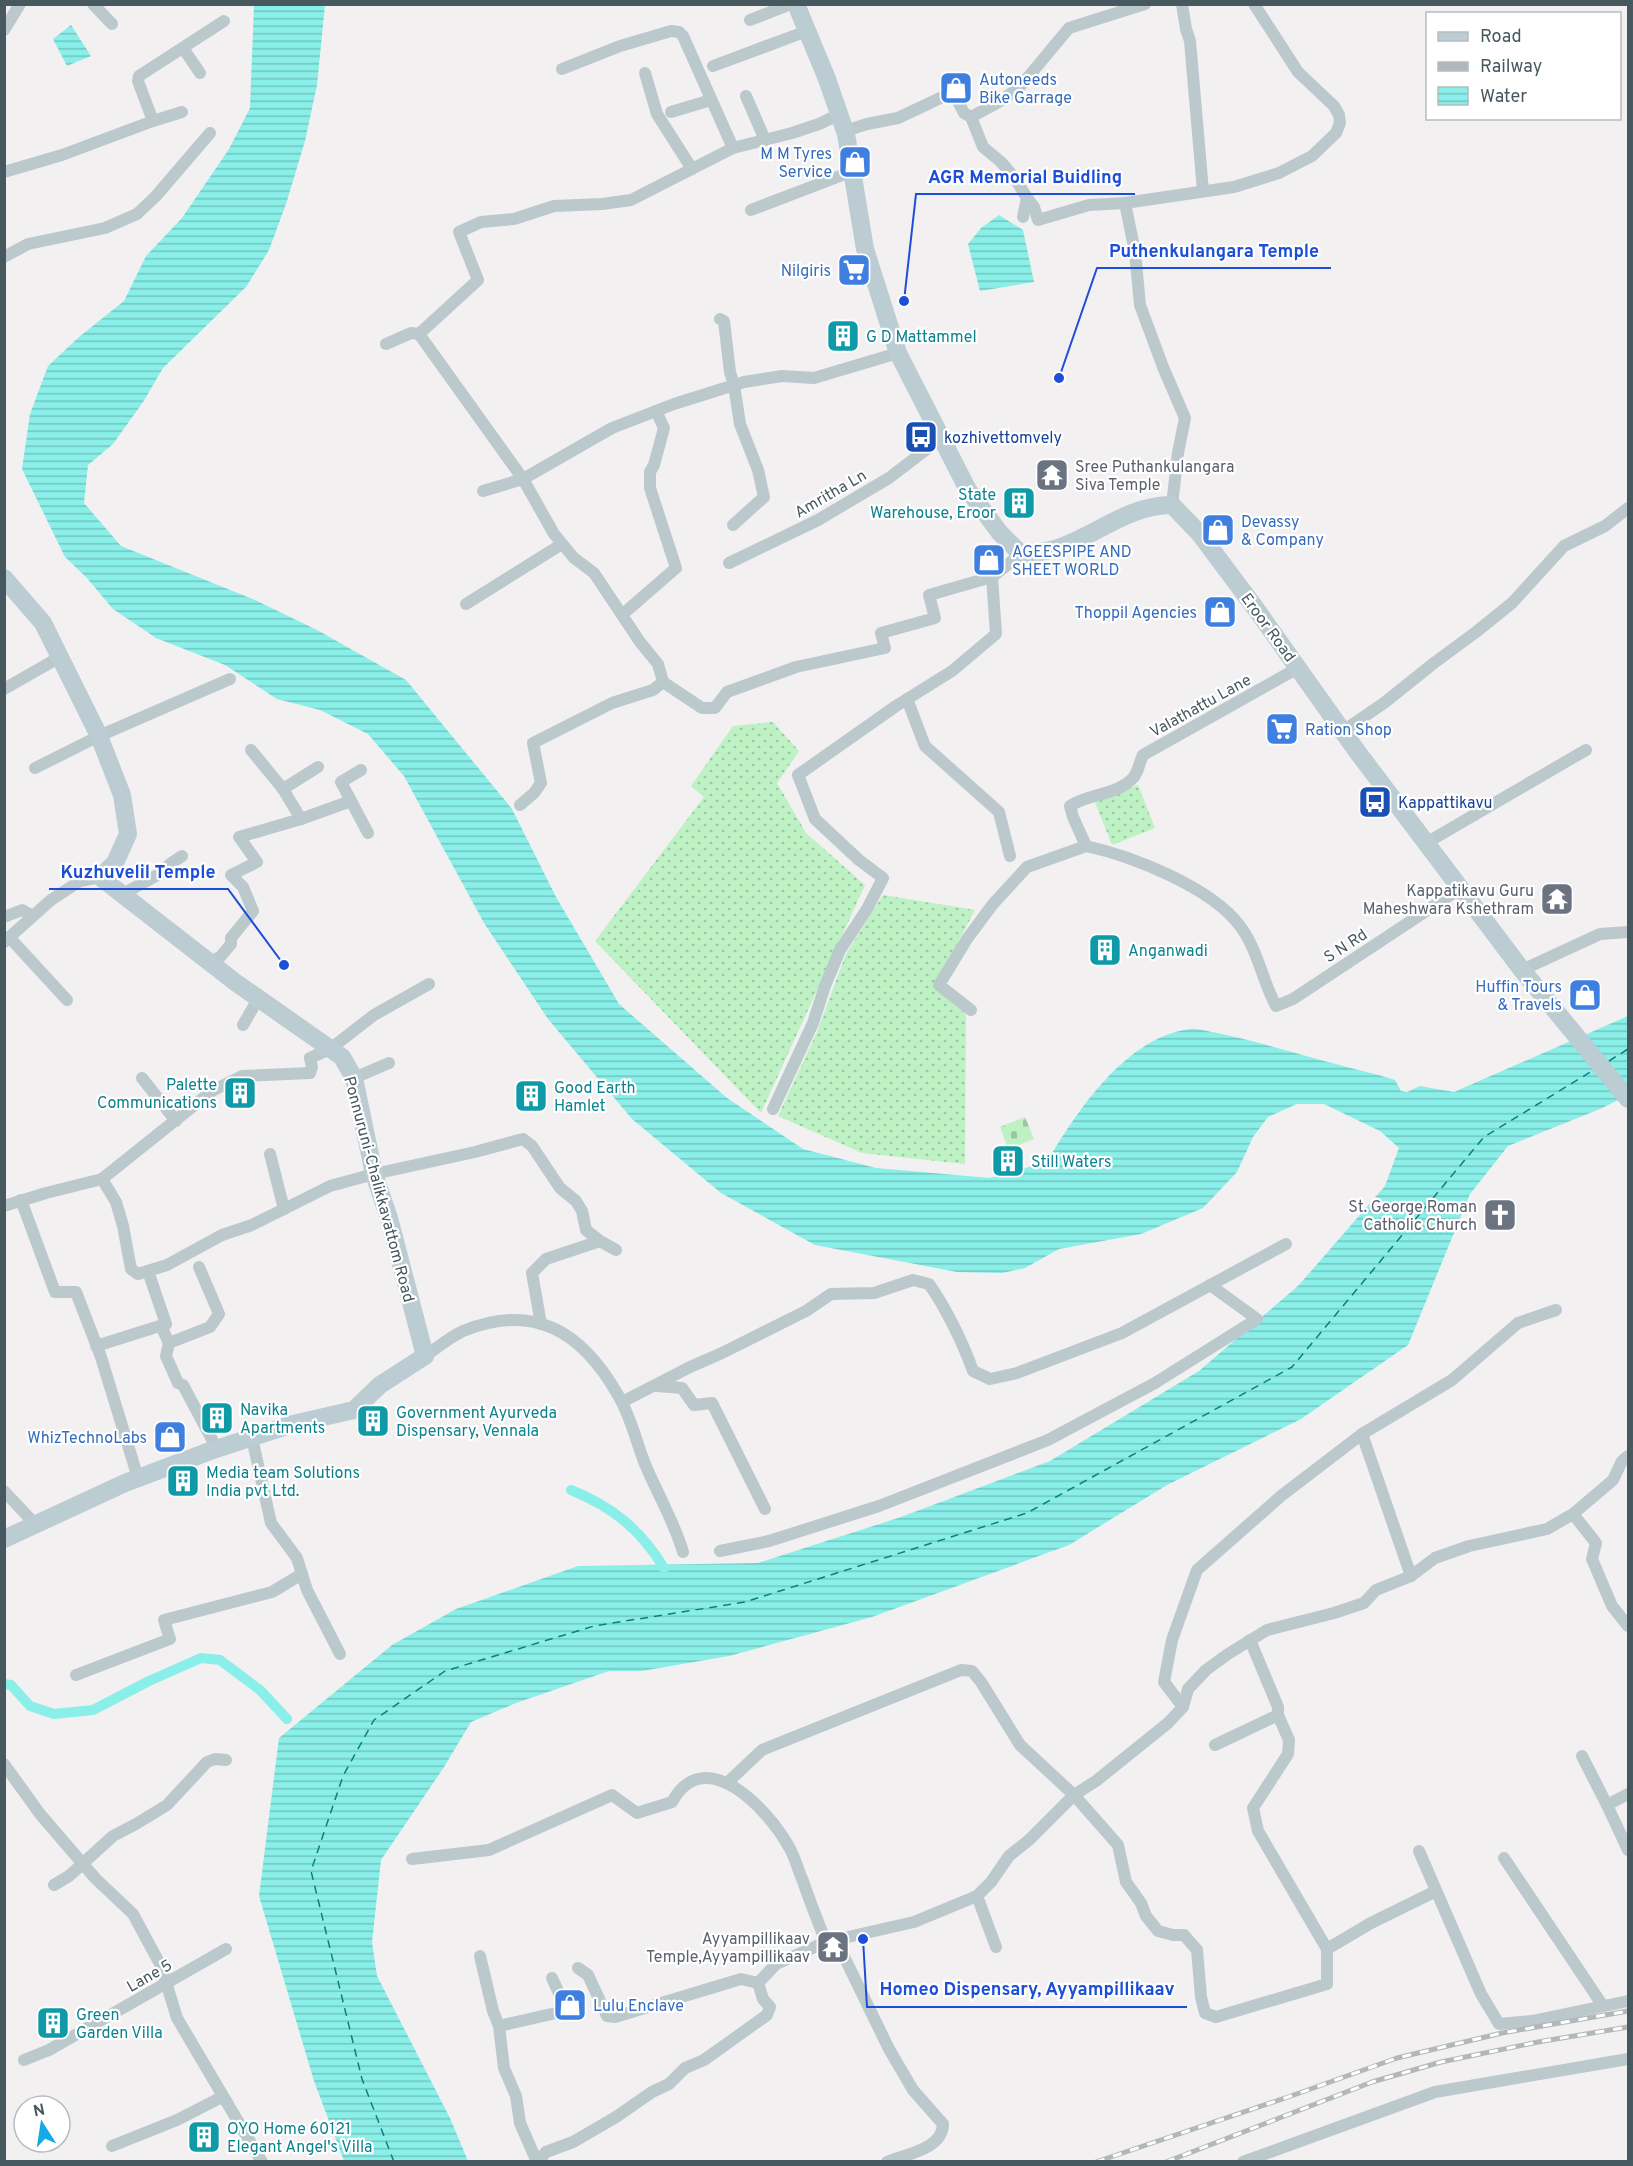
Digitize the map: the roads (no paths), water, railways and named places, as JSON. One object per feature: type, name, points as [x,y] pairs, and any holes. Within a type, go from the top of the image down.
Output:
[{"type":"main road","points":[[796,4],[843,122],[865,249],[898,353],[968,490],[1000,533],[1021,554],[1059,548],[1136,510],[1157,505],[1172,505]]},
{"type":"main road","name":"Eroor Road","points":[[1172,505],[1200,534],[1342,731],[1522,970],[1629,1099]]},
{"type":"main road","points":[[4,578],[43,623],[99,736],[122,795],[128,834],[115,863],[100,877]]},
{"type":"main road","name":"Ponnuruni-Chalikkavattom Road","points":[[100,877],[258,999],[342,1057],[354,1078],[374,1173],[389,1218],[425,1356]]},
{"type":"main road","points":[[4,1539],[138,1478],[217,1449],[293,1425],[354,1410],[380,1384],[425,1356]]},
{"type":"street","points":[[4,30],[20,4]]},
{"type":"street","points":[[93,4],[112,24]]},
{"type":"street","points":[[750,20],[791,4]]},
{"type":"street","points":[[971,117],[1019,88],[1069,28],[1145,4]]},
{"type":"street","points":[[1182,4],[1190,41],[1203,191]]},
{"type":"street","points":[[419,334],[478,280],[459,232],[481,222],[514,219],[554,206],[603,204],[631,200],[733,148],[819,124],[843,122],[867,124],[898,118],[953,92],[964,113],[971,117],[983,147],[1014,177],[1034,207],[1038,220],[1089,204],[1125,203],[1234,187],[1279,173],[1312,156],[1336,133],[1340,123],[1335,106],[1298,72],[1254,4]]},
{"type":"street","points":[[153,121],[137,78],[224,21]]},
{"type":"street","points":[[562,69],[652,36],[671,31],[679,32],[683,36],[733,148]]},
{"type":"street","points":[[713,66],[807,31]]},
{"type":"street","points":[[183,48],[200,74]]},
{"type":"street","points":[[645,73],[657,114],[692,169]]},
{"type":"street","points":[[746,96],[765,140]]},
{"type":"street","points":[[670,112],[711,100]]},
{"type":"street","points":[[4,172],[62,155],[182,112]]},
{"type":"street","points":[[4,256],[28,244],[105,228],[137,214],[156,196],[210,133]]},
{"type":"street","points":[[751,210],[853,171]]},
{"type":"street","points":[[1023,217],[1027,198]]},
{"type":"street","points":[[1125,203],[1135,252],[1140,304],[1185,418],[1172,505]]},
{"type":"street","points":[[720,319],[724,321],[730,372],[740,424],[758,470],[764,497],[733,525]]},
{"type":"street","points":[[386,344],[411,333],[419,334],[523,479],[554,534],[574,558],[594,573],[623,614],[640,642],[658,664],[663,682],[702,708],[715,708],[727,692],[796,667],[885,648],[881,633],[935,618],[929,595],[992,577],[1021,554]]},
{"type":"street","points":[[483,491],[523,479],[612,428],[734,385],[782,376],[814,378],[898,353]]},
{"type":"street","points":[[623,614],[676,568],[650,488],[650,472],[664,428],[656,411]]},
{"type":"street","name":"Amritha Ln","points":[[729,563],[818,520],[889,478],[939,435]]},
{"type":"street","points":[[1342,731],[1384,703],[1512,603],[1564,546],[1605,526],[1629,508]]},
{"type":"street","points":[[465,604],[562,544]]},
{"type":"street","points":[[773,1109],[813,1023],[840,950],[867,909],[883,878],[859,860],[815,819],[798,775],[907,699],[952,671],[996,634],[992,577]]},
{"type":"street","points":[[4,689],[60,657]]},
{"type":"street","name":"Valathattu Lane","points":[[1086,846],[1072,817],[1070,806],[1121,787],[1133,780],[1143,755],[1298,668]]},
{"type":"street","points":[[35,768],[99,736],[230,679]]},
{"type":"street","points":[[520,805],[534,793],[540,783],[533,743],[612,703],[653,690],[663,682]]},
{"type":"street","points":[[907,699],[925,746],[999,812],[1010,856]]},
{"type":"street","points":[[251,750],[284,789],[301,819]]},
{"type":"street","points":[[1426,843],[1586,750]]},
{"type":"street","points":[[284,789],[318,767]]},
{"type":"street","points":[[361,770],[341,782],[368,833]]},
{"type":"street","points":[[210,963],[221,956],[231,944],[231,938],[253,910],[243,887],[231,875],[257,862],[239,837],[301,819],[351,801]]},
{"type":"street","points":[[971,1010],[939,985],[967,939],[993,904],[1027,867],[1086,846]]},
{"type":"street","name":"S N Rd","points":[[1086,846],[1143,863],[1196,888],[1219,907],[1239,925],[1258,958],[1268,991],[1276,1006],[1293,999],[1461,888]]},
{"type":"street","points":[[123,894],[161,873],[182,856]]},
{"type":"street","points":[[67,1000],[7,940],[51,900],[80,881],[100,877]]},
{"type":"street","points":[[4,917],[22,910],[32,916]]},
{"type":"street","points":[[1522,970],[1600,934],[1629,932]]},
{"type":"street","points":[[4,1206],[102,1179],[212,1091],[242,1076],[310,1073],[312,1066],[310,1059],[330,1048],[374,1015],[429,984]]},
{"type":"street","points":[[243,1025],[258,999]]},
{"type":"street","points":[[354,1078],[389,1063]]},
{"type":"street","points":[[142,1078],[176,1121]]},
{"type":"street","points":[[102,1179],[116,1202],[131,1269],[138,1274],[167,1265],[222,1235],[252,1225],[330,1186],[374,1173],[523,1140],[532,1146],[560,1188],[576,1200],[582,1211],[585,1230],[616,1250]]},
{"type":"street","points":[[270,1154],[284,1209]]},
{"type":"street","points":[[21,1200],[55,1292],[76,1292],[96,1346],[138,1478]]},
{"type":"street","points":[[541,1324],[532,1273],[546,1259],[600,1241]]},
{"type":"street","points":[[622,1402],[806,1311],[831,1294],[874,1293],[913,1280],[929,1284],[938,1297],[966,1351],[973,1371],[990,1379],[1017,1373],[1122,1334],[1286,1244]]},
{"type":"street","points":[[169,1343],[210,1327],[219,1314],[199,1267]]},
{"type":"street","points":[[148,1271],[166,1324]]},
{"type":"street","points":[[720,1551],[769,1541],[879,1506],[1048,1440],[1101,1414],[1257,1319],[1210,1285]]},
{"type":"street","points":[[1183,1707],[1164,1682],[1172,1640],[1197,1570],[1281,1496],[1362,1434],[1452,1380],[1518,1323],[1556,1310]]},
{"type":"street","points":[[425,1356],[461,1332],[501,1319],[529,1320],[558,1330],[580,1345],[622,1402],[645,1464],[679,1537],[683,1552]]},
{"type":"street","points":[[96,1346],[166,1324]]},
{"type":"street","points":[[166,1324],[162,1328],[169,1343],[166,1356],[178,1383],[183,1385],[217,1449]]},
{"type":"street","points":[[656,1386],[682,1388],[694,1405],[711,1403],[765,1509]]},
{"type":"street","points":[[1362,1434],[1411,1576]]},
{"type":"street","points":[[252,1438],[271,1523],[297,1558],[307,1590],[340,1654]]},
{"type":"street","points":[[758,1983],[776,1964],[831,1941],[914,1922],[977,1896],[991,1882],[1009,1856],[1029,1840],[1074,1795],[1096,1781],[1152,1737],[1183,1707],[1188,1689],[1206,1670],[1250,1640],[1267,1630],[1364,1603],[1376,1590],[1411,1576],[1435,1558],[1469,1546],[1547,1529],[1573,1514],[1613,1480],[1622,1461],[1629,1456]]},
{"type":"street","points":[[4,1491],[36,1524]]},
{"type":"street","points":[[1573,1514],[1596,1543],[1592,1559],[1612,1606],[1629,1626]]},
{"type":"street","points":[[76,1675],[170,1639],[164,1620],[272,1592],[302,1574]]},
{"type":"street","points":[[728,1782],[762,1750],[962,1670],[972,1671],[1020,1745],[1074,1795],[1118,1845],[1126,1882],[1146,1916],[1158,1931],[1184,1935],[1197,1950],[1201,1997],[1205,2013],[1216,2018],[1327,1984],[1327,1949],[1258,1831],[1253,1808],[1288,1754],[1289,1740],[1250,1640]]},
{"type":"street","points":[[1215,1745],[1278,1715]]},
{"type":"street","points":[[1582,1756],[1629,1850]]},
{"type":"street","points":[[54,1886],[83,1864],[113,1836],[167,1805],[207,1762],[226,1760]]},
{"type":"street","points":[[4,1764],[40,1814],[95,1878],[133,1914],[161,1966],[177,2018],[262,2162]]},
{"type":"street","points":[[412,1859],[489,1850],[612,1795],[637,1813],[672,1802],[680,1788],[709,1776],[728,1782],[766,1813],[790,1848],[831,1941],[892,2055],[913,2090],[943,2124],[943,2130],[936,2141],[887,2162]]},
{"type":"street","points":[[1607,1805],[1629,1794]]},
{"type":"street","points":[[1419,1851],[1481,1994],[1499,2024],[1532,2020],[1629,2001]]},
{"type":"street","points":[[1504,1858],[1603,2006]]},
{"type":"street","points":[[1327,1949],[1371,1923],[1436,1891]]},
{"type":"street","points":[[977,1896],[996,1947]]},
{"type":"street","name":"Lane 5","points":[[24,2060],[49,2050],[226,1949]]},
{"type":"street","points":[[480,1956],[493,2011],[499,2026],[504,2068],[516,2096],[520,2123],[538,2162],[546,2152],[573,2142],[616,2117],[652,2092],[669,2084],[685,2068],[704,2060],[767,2015],[770,2007],[763,1998],[758,1983]]},
{"type":"street","points":[[578,1968],[588,1975],[607,2016],[615,2017],[741,1979],[758,1983]]},
{"type":"street","points":[[499,2026],[565,2011],[552,1978]]},
{"type":"street","points":[[1243,2162],[1435,2092],[1629,2059]]},
{"type":"street","points":[[112,2146],[177,2120],[222,2097]]},
{"type":"water","points":[[254,5],[325,5],[317,85],[305,141],[286,204],[269,250],[246,287],[163,368],[143,402],[113,444],[88,465],[84,503],[121,546],[255,600],[317,630],[406,680],[512,809],[556,897],[619,1004],[727,1098],[803,1149],[876,1168],[990,1178],[1047,1162],[1089,1100],[1125,1061],[1145,1046],[1167,1035],[1190,1029],[1246,1040],[1395,1080],[1401,1091],[1407,1092],[1420,1086],[1454,1092],[1628,1016],[1628,1095],[1600,1109],[1508,1146],[1470,1194],[1408,1345],[1301,1419],[1167,1485],[1069,1545],[872,1617],[729,1656],[642,1671],[609,1671],[516,1703],[471,1722],[444,1767],[381,1860],[372,1942],[377,1976],[450,2118],[468,2161],[344,2161],[314,2081],[259,1896],[279,1738],[392,1645],[456,1609],[578,1566],[758,1563],[901,1517],[1050,1461],[1199,1371],[1299,1285],[1385,1186],[1399,1148],[1380,1131],[1324,1104],[1297,1104],[1268,1117],[1253,1137],[1237,1172],[1203,1208],[1141,1234],[1059,1249],[1025,1268],[1002,1273],[957,1272],[815,1245],[721,1193],[632,1119],[548,1019],[484,923],[404,776],[368,734],[320,710],[277,699],[225,665],[156,638],[113,609],[86,577],[65,557],[22,469],[30,414],[48,366],[79,337],[124,301],[146,256],[182,218],[229,149],[250,108]]},
{"type":"water","points":[[71,25],[91,56],[67,66],[53,39]]},
{"type":"water","points":[[999,215],[1023,230],[1034,282],[980,291],[968,244],[981,228]]},
{"type":"waterway","points":[[571,1490],[600,1504],[625,1521],[646,1542],[664,1568]]},
{"type":"waterway","points":[[4,1684],[11,1685],[30,1706],[54,1714],[93,1710],[149,1681],[201,1658],[220,1660],[260,1690],[287,1719]]},
{"type":"railway","points":[[1096,2162],[1397,2058],[1502,2033],[1628,2011]]},
{"type":"railway","points":[[1166,2162],[1372,2082],[1441,2062],[1538,2042],[1628,2027]]},
{"type":"place","name":"Autoneeds Bike Garrage","points":[[956,88]]},
{"type":"place","name":"M M Tyres Service","points":[[855,162]]},
{"type":"place","name":"Nilgiris","points":[[854,270]]},
{"type":"place","name":"AGR Memorial Buidling","points":[[904,301]]},
{"type":"place","name":"G D Mattammel","points":[[843,336]]},
{"type":"place","name":"Puthenkulangara Temple","points":[[1059,378]]},
{"type":"place","name":"kozhivettomvely","points":[[921,437]]},
{"type":"place","name":"Sree Puthankulangara Siva Temple","points":[[1052,475]]},
{"type":"place","name":"State Warehouse, Eroor","points":[[1019,503]]},
{"type":"place","name":"Devassy & Company","points":[[1218,530]]},
{"type":"place","name":"AGEESPIPE AND SHEET WORLD","points":[[989,560]]},
{"type":"place","name":"Thoppil Agencies","points":[[1220,612]]},
{"type":"place","name":"Ration Shop","points":[[1282,729]]},
{"type":"place","name":"Kappattikavu","points":[[1375,802]]},
{"type":"place","name":"Kappatikavu Guru Maheshwara Kshethram","points":[[1557,899]]},
{"type":"place","name":"Anganwadi","points":[[1105,950]]},
{"type":"place","name":"Kuzhuvelil Temple","points":[[284,965]]},
{"type":"place","name":"Huffin Tours & Travels","points":[[1585,995]]},
{"type":"place","name":"Palette Communications","points":[[240,1093]]},
{"type":"place","name":"Good Earth Hamlet","points":[[531,1096]]},
{"type":"place","name":"Still Waters","points":[[1008,1161]]},
{"type":"place","name":"St. George Roman Catholic Church","points":[[1500,1215]]},
{"type":"place","name":"Navika Apartments","points":[[217,1418]]},
{"type":"place","name":"Government Ayurveda Dispensary, Vennala","points":[[373,1421]]},
{"type":"place","name":"WhizTechnoLabs","points":[[170,1437]]},
{"type":"place","name":"Media team Solutions India pvt Ltd.","points":[[183,1481]]},
{"type":"place","name":"Homeo Dispensary, Ayyampillikaav","points":[[863,1939]]},
{"type":"place","name":"Ayyampillikaav Temple,Ayyampillikaav","points":[[833,1947]]},
{"type":"place","name":"Lulu Enclave","points":[[570,2005]]},
{"type":"place","name":"Green Garden Villa","points":[[53,2023]]},
{"type":"place","name":"OYO Home 60121 Elegant Angel's Villa","points":[[204,2137]]}]
